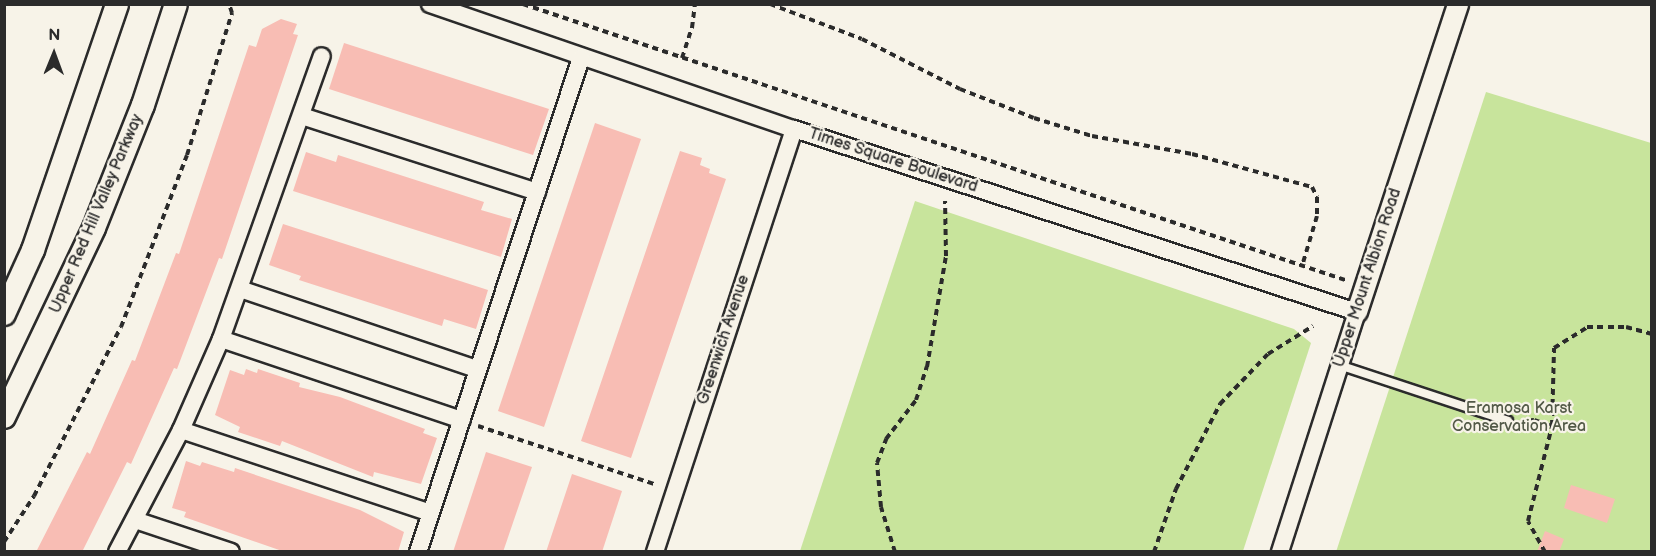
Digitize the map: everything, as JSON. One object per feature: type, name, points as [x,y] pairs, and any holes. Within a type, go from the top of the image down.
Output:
[{"type":"main road","points":[[4,314],[33,250],[117,4]]},
{"type":"main road","name":"Upper Red Hill Valley Parkway","points":[[4,417],[94,228],[143,105],[176,4]]},
{"type":"street","name":"Times Square Boulevard","points":[[430,4],[581,58],[794,129],[1357,312]]},
{"type":"street","name":"Upper Mount Albion Road","points":[[1280,552],[1458,4]]},
{"type":"street","points":[[117,552],[181,430],[220,339],[240,289],[322,56]]},
{"type":"street","points":[[418,552],[430,513],[467,422],[477,369],[581,58]]},
{"type":"street","points":[[302,116],[537,192]]},
{"type":"street","name":"Greenwich Avenue","points":[[655,552],[794,129]]},
{"type":"street","points":[[240,289],[477,369]]},
{"type":"street","points":[[220,339],[467,422]]},
{"type":"street","points":[[181,430],[430,513]]},
{"type":"street","points":[[135,520],[231,552]]},
{"type":"lane","points":[[1339,365],[1508,421]]},
{"type":"path","points":[[4,542],[34,496],[121,327],[187,155],[232,13],[229,4]]},
{"type":"path","points":[[523,4],[1365,286]]},
{"type":"path","points":[[682,58],[692,28],[695,4]]},
{"type":"path","points":[[770,4],[862,39],[960,89],[1034,118],[1092,136],[1263,171],[1311,187],[1317,197],[1317,216],[1302,266]]},
{"type":"path","points":[[895,552],[880,507],[877,463],[886,439],[916,399],[927,367],[946,256],[945,201]]},
{"type":"path","points":[[1154,552],[1176,489],[1220,404],[1268,354],[1313,326]]},
{"type":"path","points":[[1545,552],[1528,521],[1552,426],[1554,348],[1587,327],[1626,327],[1652,334]]},
{"type":"path","points":[[1508,421],[1534,420],[1552,426]]},
{"type":"path","points":[[467,422],[654,484]]},
{"type":"green space","name":"Eramosa Karst Conservation Area","points":[[1486,92],[1651,143],[1651,551],[1336,552]]},
{"type":"green space","points":[[915,201],[1294,329],[1311,343],[1243,551],[800,551]]},
{"type":"building","points":[[281,19],[297,24],[293,34],[298,35],[222,259],[219,258],[177,369],[174,368],[131,464],[127,462],[82,552],[36,552],[87,452],[90,454],[132,360],[135,361],[176,253],[179,254],[249,45],[256,47],[262,29]]},
{"type":"building","points":[[344,43],[549,109],[533,155],[329,89]]},
{"type":"building","points":[[595,123],[641,139],[544,427],[498,411]]},
{"type":"building","points":[[680,151],[702,158],[700,165],[710,169],[709,173],[726,179],[631,458],[581,441]]},
{"type":"building","points":[[306,152],[336,162],[338,155],[484,202],[481,210],[512,219],[501,257],[293,191]]},
{"type":"building","points":[[283,224],[488,290],[476,329],[444,319],[442,326],[299,280],[301,276],[269,265]]},
{"type":"building","points":[[246,369],[257,373],[258,369],[300,383],[299,387],[340,397],[425,429],[423,433],[437,438],[421,484],[374,472],[373,477],[282,441],[280,446],[238,432],[240,427],[215,415],[230,370],[244,375]]},
{"type":"building","points":[[486,452],[532,467],[503,552],[453,552]]},
{"type":"building","points":[[186,461],[200,466],[202,462],[234,472],[235,468],[360,510],[404,532],[398,552],[285,552],[184,517],[186,512],[172,508]]},
{"type":"building","points":[[572,474],[622,491],[602,552],[546,552]]},
{"type":"building","points":[[1571,485],[1615,499],[1607,523],[1564,508]]},
{"type":"building","points":[[1545,531],[1564,539],[1559,552],[1537,552]]}]
